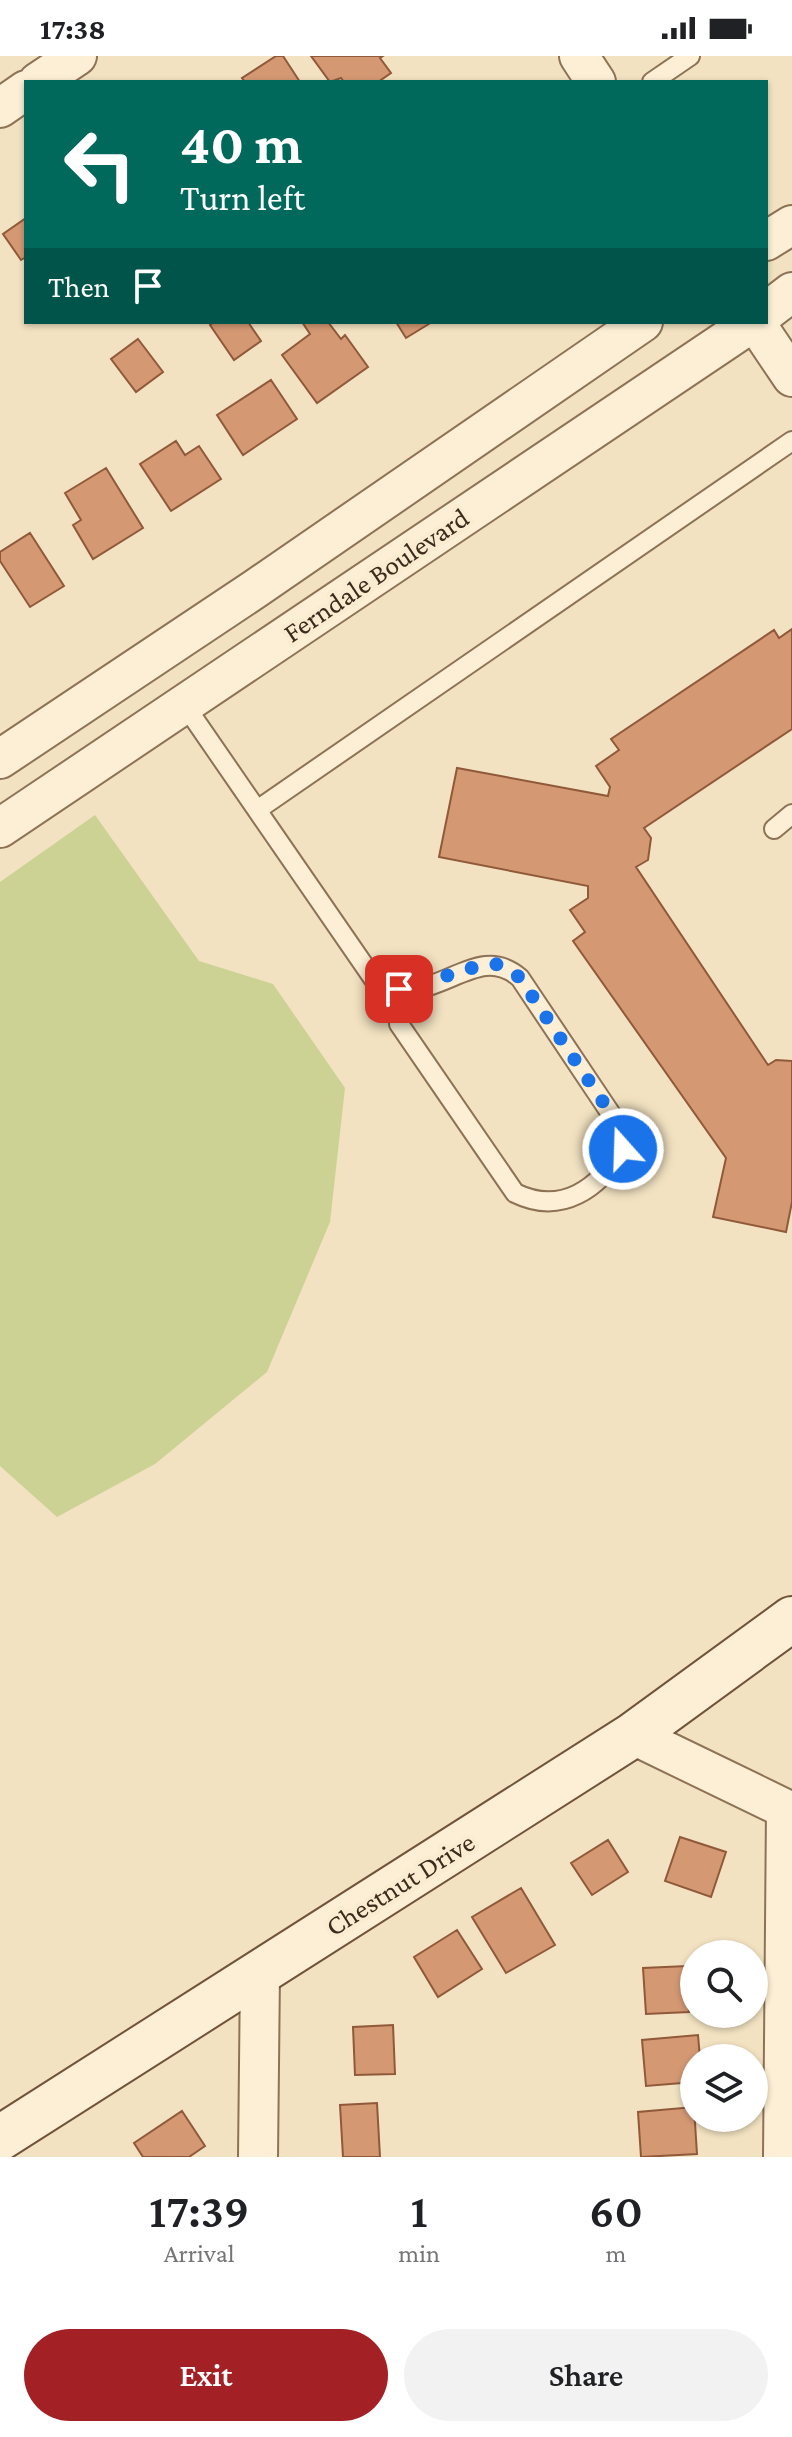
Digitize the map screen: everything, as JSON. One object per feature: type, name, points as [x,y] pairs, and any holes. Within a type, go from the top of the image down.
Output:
[{"type":"street","points":[[41,80],[77,56]]},
{"type":"street","points":[[579,56],[595,80]]},
{"type":"street","points":[[0,108],[24,91]]},
{"type":"street","points":[[768,240],[792,225]]},
{"type":"street","points":[[768,310],[792,292]]},
{"type":"street","name":"Ferndale Boulevard","points":[[0,759],[255,589],[640,324]]},
{"type":"street","name":"Ferndale Boulevard","points":[[0,828],[751,324]]},
{"type":"street","points":[[755,324],[792,377]]},
{"type":"street","name":"Chestnut Drive","points":[[0,2138],[633,1735],[792,1619]]},
{"type":"street","points":[[633,1735],[789,1811],[783,2157]]},
{"type":"street","points":[[258,2157],[260,1973]]},
{"type":"lane","points":[[655,80],[690,56]]},
{"type":"lane","points":[[257,810],[792,441]]},
{"type":"lane","points":[[184,704],[377,984],[399,989],[420,988],[489,964],[506,966],[520,978],[621,1129],[623,1149],[595,1186],[564,1202],[529,1200],[515,1193],[399,1024],[399,989]]},
{"type":"lane","points":[[774,829],[792,814]]},
{"type":"green space","points":[[95,815],[199,961],[273,984],[345,1088],[330,1222],[267,1372],[155,1464],[57,1517],[0,1466],[0,882]]},
{"type":"building","points":[[276,56],[283,56],[299,80],[244,80],[242,78]]},
{"type":"building","points":[[311,56],[383,56],[380,58],[391,73],[381,80],[329,80]]},
{"type":"building","points":[[24,219],[24,258],[21,260],[3,234]]},
{"type":"building","points":[[249,324],[261,341],[234,360],[210,325]]},
{"type":"building","points":[[303,324],[330,324],[341,339],[345,335],[368,367],[317,403],[282,355],[310,334]]},
{"type":"building","points":[[397,324],[429,324],[406,338]]},
{"type":"building","points":[[138,339],[163,372],[136,392],[111,359]]},
{"type":"building","points":[[271,380],[297,419],[243,455],[217,415]]},
{"type":"building","points":[[176,441],[185,455],[199,446],[221,479],[171,511],[140,464]]},
{"type":"building","points":[[106,468],[143,528],[93,559],[73,525],[81,520],[65,493]]},
{"type":"building","points":[[30,533],[64,586],[30,607],[0,561],[0,552]]},
{"type":"building","points":[[792,629],[792,729],[644,828],[651,838],[648,860],[636,867],[768,1065],[776,1060],[792,1061],[792,1202],[786,1232],[713,1217],[726,1158],[573,941],[585,932],[570,910],[588,898],[588,886],[439,857],[457,768],[608,796],[610,787],[596,766],[619,750],[611,739],[774,630],[779,638]]},
{"type":"building","points":[[680,1837],[726,1852],[711,1897],[665,1881]]},
{"type":"building","points":[[608,1840],[628,1872],[592,1895],[571,1863]]},
{"type":"building","points":[[521,1888],[555,1945],[506,1973],[472,1917]]},
{"type":"building","points":[[457,1930],[482,1969],[438,1997],[414,1957]]},
{"type":"building","points":[[680,1966],[680,2012],[646,2014],[643,1968]]},
{"type":"building","points":[[393,2025],[395,2074],[355,2075],[353,2027]]},
{"type":"building","points":[[698,2035],[699,2044],[680,2044],[680,2083],[646,2086],[642,2040]]},
{"type":"building","points":[[377,2103],[380,2157],[343,2157],[340,2105]]},
{"type":"building","points":[[680,2108],[680,2132],[696,2132],[697,2154],[641,2157],[638,2112]]},
{"type":"building","points":[[182,2111],[205,2146],[189,2157],[143,2157],[134,2143]]},
{"type":"route","points":[[399,989],[420,988],[489,964],[506,966],[520,978],[621,1129],[623,1149]]}]
